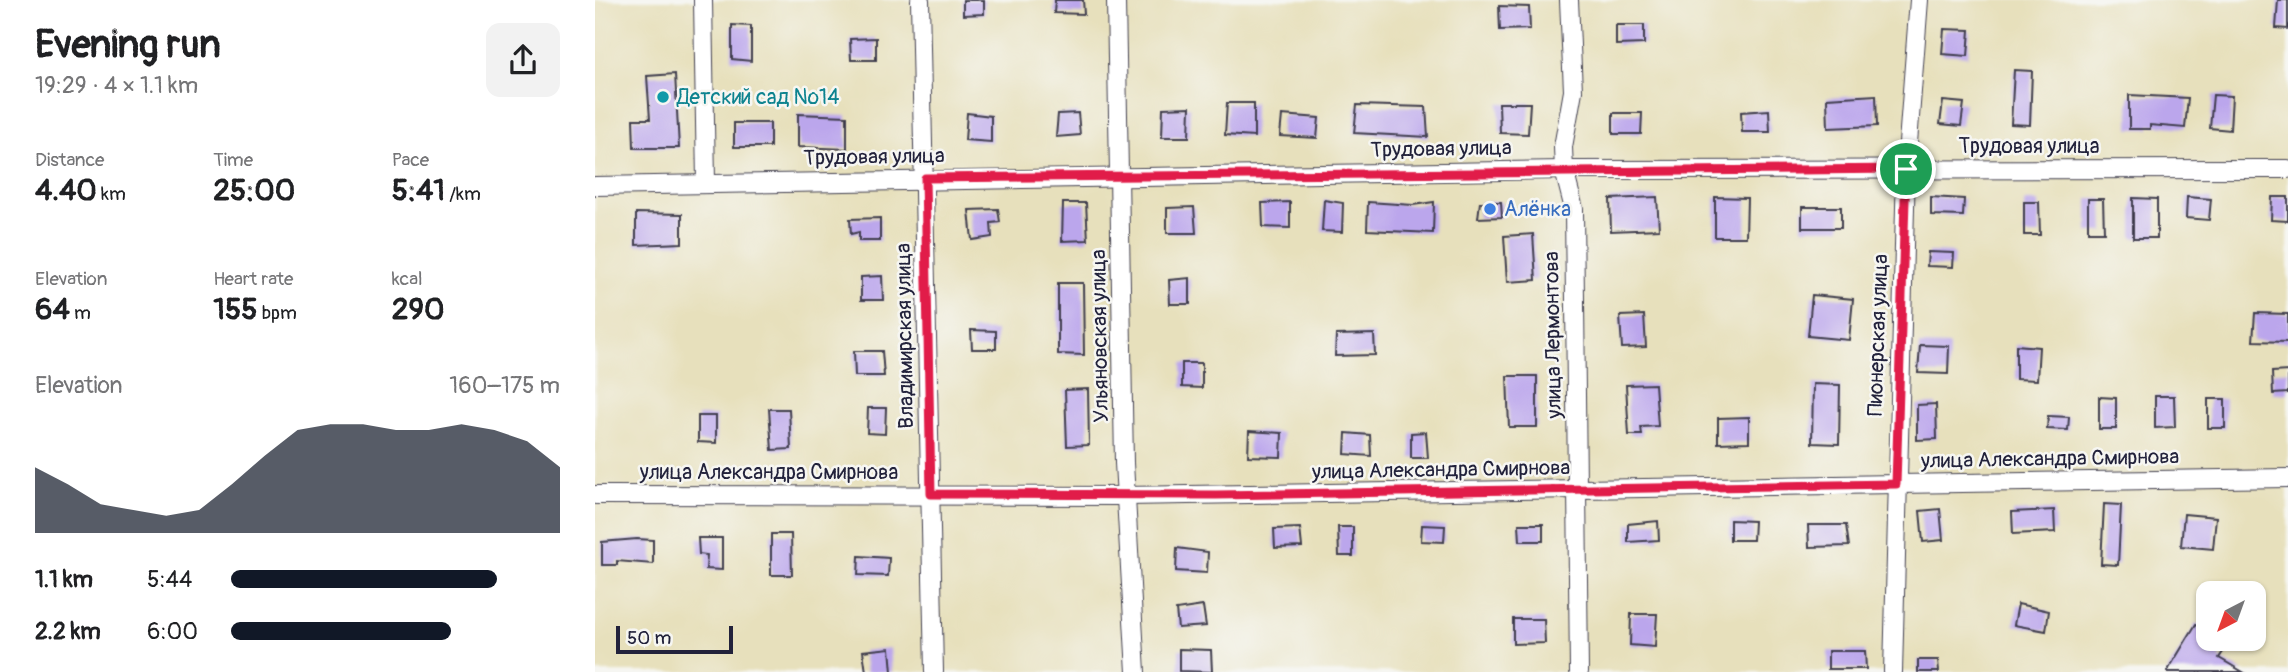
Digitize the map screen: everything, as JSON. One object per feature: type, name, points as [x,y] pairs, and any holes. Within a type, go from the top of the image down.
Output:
[{"type":"street","points":[[703,0],[706,183]]},
{"type":"street","name":"Владимирская улица","points":[[920,0],[934,672]]},
{"type":"street","name":"Ульяновская улица","points":[[1116,0],[1126,496],[1136,672]]},
{"type":"street","name":"улица Лермонтова","points":[[1569,0],[1573,91],[1563,147],[1564,170],[1574,208],[1579,672]]},
{"type":"street","name":"Пионерская улица","points":[[1893,672],[1906,169],[1919,0]]},
{"type":"street","name":"Трудовая улица","points":[[595,186],[925,178],[1564,170],[2288,169]]},
{"type":"street","name":"улица Александра Смирнова","points":[[595,495],[1126,496],[2288,478]]},
{"type":"building","points":[[963,0],[984,0],[984,14],[963,15]]},
{"type":"building","points":[[1055,0],[1083,0],[1084,14],[1054,13]]},
{"type":"building","points":[[2278,0],[2288,0],[2288,29],[2276,28]]},
{"type":"building","points":[[1499,6],[1529,7],[1530,29],[1500,30]]},
{"type":"building","points":[[732,25],[751,26],[751,61],[732,59]]},
{"type":"building","points":[[1616,25],[1644,25],[1644,44],[1616,45]]},
{"type":"building","points":[[1944,29],[1970,30],[1968,56],[1942,54]]},
{"type":"building","points":[[876,38],[876,60],[851,60],[850,39]]},
{"type":"building","points":[[2014,70],[2032,71],[2030,125],[2011,124]]},
{"type":"building","name":"Детский сад №14","points":[[675,74],[679,148],[634,148],[633,119],[650,119],[647,76]]},
{"type":"building","points":[[1876,95],[1877,126],[1828,128],[1827,98]]},
{"type":"building","points":[[2129,95],[2188,98],[2185,128],[2150,125],[2150,129],[2129,129]]},
{"type":"building","points":[[2213,95],[2232,96],[2230,130],[2210,128]]},
{"type":"building","points":[[1943,101],[1964,103],[1961,126],[1940,124]]},
{"type":"building","points":[[1227,103],[1254,103],[1254,137],[1225,135]]},
{"type":"building","points":[[1499,103],[1530,103],[1528,134],[1500,133]]},
{"type":"building","points":[[1357,105],[1426,107],[1428,137],[1354,133]]},
{"type":"building","points":[[1190,107],[1189,137],[1162,137],[1163,108]]},
{"type":"building","points":[[1769,110],[1770,132],[1742,132],[1741,112]]},
{"type":"building","points":[[967,113],[991,116],[991,142],[965,140]]},
{"type":"building","points":[[1078,113],[1080,135],[1056,137],[1058,114]]},
{"type":"building","points":[[1613,113],[1642,113],[1641,134],[1613,134]]},
{"type":"building","points":[[798,114],[847,116],[847,149],[798,147]]},
{"type":"building","points":[[1282,115],[1319,118],[1317,138],[1280,136]]},
{"type":"building","points":[[734,123],[770,123],[770,147],[734,147]]},
{"type":"building","points":[[1657,197],[1659,229],[1611,231],[1610,199]]},
{"type":"building","points":[[1715,197],[1747,198],[1746,237],[1715,237]]},
{"type":"building","points":[[1931,197],[1964,199],[1963,216],[1931,215]]},
{"type":"building","points":[[2187,197],[2211,199],[2209,220],[2186,218]]},
{"type":"building","points":[[2272,197],[2288,197],[2288,221],[2271,220]]},
{"type":"building","points":[[2133,198],[2157,199],[2157,238],[2133,238]]},
{"type":"building","points":[[2088,199],[2103,199],[2104,232],[2088,232]]},
{"type":"building","points":[[1324,200],[1343,203],[1342,232],[1322,231]]},
{"type":"building","points":[[1290,202],[1290,228],[1263,227],[1262,203]]},
{"type":"building","points":[[1368,202],[1413,205],[1434,202],[1433,233],[1367,230]]},
{"type":"building","name":"Алёнка","points":[[1480,202],[1501,202],[1502,217],[1478,218]]},
{"type":"building","points":[[2024,202],[2039,202],[2040,235],[2024,235]]},
{"type":"building","points":[[1063,203],[1086,203],[1088,240],[1062,241]]},
{"type":"building","points":[[1194,207],[1196,233],[1167,233],[1167,208]]},
{"type":"building","points":[[1802,207],[1841,207],[1841,228],[1802,228]]},
{"type":"building","points":[[998,209],[1000,222],[991,223],[992,237],[972,240],[969,210]]},
{"type":"building","points":[[636,213],[682,214],[682,243],[636,245]]},
{"type":"building","points":[[880,218],[880,241],[859,241],[859,232],[851,234],[850,219]]},
{"type":"building","points":[[1533,234],[1536,280],[1507,282],[1504,236]]},
{"type":"building","points":[[1928,252],[1954,253],[1953,267],[1927,266]]},
{"type":"building","points":[[882,276],[883,300],[861,300],[861,277]]},
{"type":"building","points":[[1190,278],[1190,304],[1170,304],[1169,280]]},
{"type":"building","points":[[1058,283],[1083,283],[1084,355],[1058,354]]},
{"type":"building","points":[[1812,295],[1853,299],[1849,340],[1808,336]]},
{"type":"building","points":[[2255,313],[2288,314],[2288,342],[2253,341]]},
{"type":"building","points":[[1644,315],[1646,347],[1622,348],[1620,316]]},
{"type":"building","points":[[971,330],[996,331],[996,349],[972,349]]},
{"type":"building","points":[[1374,334],[1375,355],[1335,356],[1336,335]]},
{"type":"building","points":[[1920,345],[1949,346],[1948,374],[1918,373]]},
{"type":"building","points":[[2016,345],[2039,347],[2037,380],[2016,379]]},
{"type":"building","points":[[854,351],[882,351],[884,376],[855,376]]},
{"type":"building","points":[[1182,363],[1202,363],[1202,388],[1182,387]]},
{"type":"building","points":[[2288,371],[2288,393],[2273,394],[2272,372]]},
{"type":"building","points":[[1507,376],[1537,376],[1537,427],[1509,427]]},
{"type":"building","points":[[1655,384],[1658,426],[1641,427],[1642,435],[1629,435],[1626,385]]},
{"type":"building","points":[[1813,384],[1840,385],[1839,444],[1812,443]]},
{"type":"building","points":[[1088,389],[1089,445],[1067,446],[1065,390]]},
{"type":"building","points":[[2155,396],[2174,396],[2175,427],[2155,428]]},
{"type":"building","points":[[2099,397],[2116,398],[2116,429],[2099,429]]},
{"type":"building","points":[[2208,399],[2225,399],[2225,428],[2208,428]]},
{"type":"building","points":[[1936,404],[1937,439],[1917,440],[1917,405]]},
{"type":"building","points":[[868,408],[886,408],[885,434],[867,433]]},
{"type":"building","points":[[769,409],[789,409],[791,449],[772,450]]},
{"type":"building","points":[[698,416],[716,416],[716,443],[698,442]]},
{"type":"building","points":[[2048,416],[2069,417],[2068,430],[2047,429]]},
{"type":"building","points":[[1749,417],[1749,442],[1718,443],[1718,418]]},
{"type":"building","points":[[1249,431],[1282,433],[1281,457],[1248,456]]},
{"type":"building","points":[[1426,432],[1428,458],[1411,458],[1411,433]]},
{"type":"building","points":[[1346,433],[1370,435],[1371,456],[1345,454]]},
{"type":"building","points":[[2104,504],[2121,505],[2118,565],[2101,564]]},
{"type":"building","points":[[1940,509],[1943,540],[1923,542],[1920,511]]},
{"type":"building","points":[[2054,510],[2055,532],[2013,534],[2012,512]]},
{"type":"building","points":[[2184,514],[2216,517],[2213,549],[2181,546]]},
{"type":"building","points":[[1730,520],[1754,521],[1753,540],[1730,540]]},
{"type":"building","points":[[1658,521],[1659,540],[1628,542],[1628,524]]},
{"type":"building","points":[[1519,524],[1543,524],[1543,541],[1520,541]]},
{"type":"building","points":[[1422,525],[1445,526],[1444,542],[1421,541]]},
{"type":"building","points":[[1808,525],[1846,525],[1849,546],[1809,547]]},
{"type":"building","points":[[1338,527],[1353,527],[1353,556],[1339,556]]},
{"type":"building","points":[[1300,528],[1302,547],[1275,548],[1274,529]]},
{"type":"building","points":[[771,534],[791,534],[792,575],[771,575]]},
{"type":"building","points":[[698,538],[722,538],[722,570],[706,569],[707,555],[699,554]]},
{"type":"building","points":[[653,540],[653,564],[617,561],[617,565],[602,565],[602,542]]},
{"type":"building","points":[[1177,548],[1208,552],[1207,573],[1176,571]]},
{"type":"building","points":[[859,556],[889,558],[888,576],[858,575]]},
{"type":"building","points":[[2018,604],[2049,611],[2046,631],[2014,625]]},
{"type":"building","points":[[1203,606],[1206,626],[1178,628],[1176,610]]},
{"type":"building","points":[[1631,614],[1657,614],[1655,647],[1630,645]]},
{"type":"building","points":[[1513,619],[1544,619],[1545,643],[1513,644]]},
{"type":"building","points":[[2196,624],[2196,651],[2224,651],[2219,658],[2243,672],[2167,672]]},
{"type":"building","points":[[890,648],[892,672],[866,672],[863,651]]},
{"type":"building","points":[[1179,649],[1211,650],[1212,672],[1179,671]]},
{"type":"building","points":[[1828,651],[1865,651],[1866,669],[1828,669]]},
{"type":"building","points":[[1918,660],[1938,660],[1939,672],[1918,672]]},
{"type":"place","name":"Детский сад №14","points":[[663,97]]},
{"type":"place","name":"Алёнка","points":[[1490,209]]},
{"type":"route","points":[[1906,169],[1896,484],[1126,496],[931,494],[925,178],[1564,170],[1906,169]]}]
